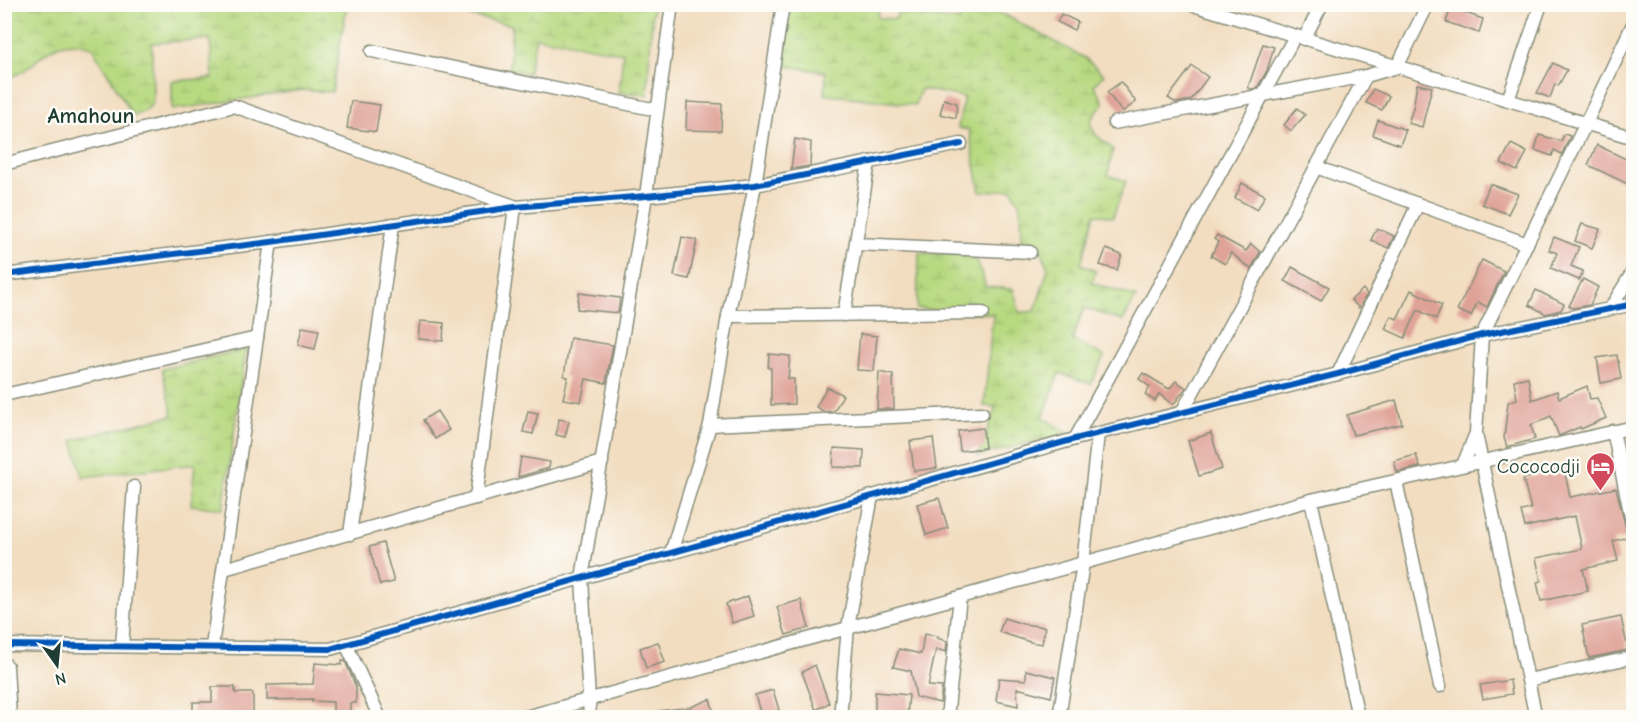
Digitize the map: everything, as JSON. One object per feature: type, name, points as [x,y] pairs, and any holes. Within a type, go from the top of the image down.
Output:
[{"type":"street","points":[[590,717],[582,578],[646,196],[672,4]]},
{"type":"street","points":[[671,553],[710,425],[728,316],[755,184],[783,4]]},
{"type":"street","points":[[1190,4],[1213,8],[1299,37],[1634,138]]},
{"type":"street","points":[[1075,439],[1264,95],[1322,4]]},
{"type":"street","points":[[1114,123],[1366,76],[1397,67],[1428,4]]},
{"type":"street","points":[[1508,100],[1541,4]]},
{"type":"street","points":[[1536,717],[1476,433],[1482,335],[1634,22]]},
{"type":"street","points":[[372,51],[657,110]]},
{"type":"street","points":[[1182,412],[1366,76]]},
{"type":"street","points":[[4,164],[234,106],[515,207]]},
{"type":"street","points":[[4,275],[271,242],[515,207],[755,184],[961,144]]},
{"type":"street","points":[[844,315],[869,162]]},
{"type":"street","points":[[1316,167],[1527,244]]},
{"type":"street","points":[[1338,374],[1418,204]]},
{"type":"street","points":[[476,498],[515,207]]},
{"type":"street","points":[[350,534],[393,224]]},
{"type":"street","points":[[212,646],[271,242]]},
{"type":"street","points":[[856,244],[1030,252]]},
{"type":"street","points":[[1610,309],[1634,270]]},
{"type":"street","points":[[4,645],[330,649],[1075,439],[1338,374],[1482,335],[1634,304]]},
{"type":"street","points":[[728,316],[982,313]]},
{"type":"street","points":[[4,395],[257,338]]},
{"type":"street","points":[[710,425],[982,413]]},
{"type":"street","points":[[522,717],[1311,500],[1634,427]]},
{"type":"street","points":[[1613,431],[1634,531]]},
{"type":"street","points":[[1463,465],[1476,433]]},
{"type":"street","points":[[1059,717],[1083,562],[1098,434]]},
{"type":"street","points":[[224,569],[602,462]]},
{"type":"street","points":[[1396,481],[1440,686]]},
{"type":"street","points":[[122,646],[134,487]]},
{"type":"street","points":[[840,717],[848,627],[872,496]]},
{"type":"street","points":[[1311,500],[1358,717]]},
{"type":"street","points":[[947,717],[960,597]]},
{"type":"street","points":[[346,644],[380,717]]},
{"type":"street","points":[[1528,680],[1634,657]]},
{"type":"street","points":[[4,667],[7,717]]},
{"type":"green space","points":[[5,5],[347,5],[332,92],[302,90],[172,110],[172,81],[213,78],[210,39],[152,43],[153,103],[145,111],[133,116],[92,47],[76,43],[63,44],[53,48],[16,75],[5,78]]},
{"type":"green space","points":[[418,5],[653,5],[647,95],[619,92],[623,53],[536,37],[528,74],[509,69],[512,25]]},
{"type":"green space","points":[[790,5],[879,5],[878,18],[895,19],[898,13],[959,21],[961,6],[1005,15],[1085,58],[1104,75],[1094,85],[1104,103],[1092,118],[1091,127],[1097,136],[1113,149],[1108,175],[1126,181],[1113,217],[1095,214],[1081,264],[1096,271],[1092,283],[1136,297],[1123,321],[1084,308],[1072,340],[1104,356],[1091,384],[1059,373],[1043,418],[1068,433],[978,456],[996,407],[984,406],[993,314],[917,309],[919,253],[975,255],[986,287],[1013,289],[1020,313],[1035,311],[1048,269],[1038,242],[1022,241],[1021,207],[1012,189],[980,192],[969,130],[958,128],[964,97],[921,89],[915,105],[825,94],[826,72],[781,65]]},
{"type":"green space","points":[[246,349],[223,509],[191,505],[195,464],[83,477],[73,440],[173,415],[162,369]]},
{"type":"building","points":[[1451,8],[1483,19],[1479,33],[1446,22]]},
{"type":"building","points":[[1061,14],[1078,22],[1074,30],[1057,22]]},
{"type":"building","points":[[1263,44],[1274,47],[1267,71],[1257,88],[1248,88]]},
{"type":"building","points":[[1553,63],[1567,70],[1558,86],[1555,84],[1550,98],[1537,93]]},
{"type":"building","points":[[1192,66],[1208,77],[1191,100],[1176,103],[1168,98]]},
{"type":"building","points":[[1121,82],[1136,102],[1122,112],[1107,92]]},
{"type":"building","points":[[1417,84],[1432,87],[1422,127],[1408,123]]},
{"type":"building","points":[[1373,89],[1389,96],[1382,110],[1366,103]]},
{"type":"building","points":[[944,99],[957,103],[956,118],[940,114]]},
{"type":"building","points":[[351,101],[380,105],[376,132],[347,128]]},
{"type":"building","points":[[687,102],[722,104],[721,131],[686,130]]},
{"type":"building","points":[[1297,108],[1305,115],[1291,131],[1284,125]]},
{"type":"building","points":[[1378,120],[1406,130],[1400,145],[1373,135]]},
{"type":"building","points":[[1564,134],[1570,136],[1562,154],[1554,150],[1552,156],[1535,150],[1539,135],[1561,141]]},
{"type":"building","points":[[795,139],[811,142],[810,166],[791,169]]},
{"type":"building","points":[[1511,144],[1527,152],[1517,171],[1501,163]]},
{"type":"building","points":[[1597,145],[1634,163],[1634,187],[1588,165]]},
{"type":"building","points":[[1242,183],[1265,195],[1257,210],[1235,198]]},
{"type":"building","points":[[1490,184],[1518,194],[1508,214],[1482,204]]},
{"type":"building","points":[[1582,224],[1600,229],[1592,248],[1575,241]]},
{"type":"building","points":[[1377,228],[1394,236],[1388,248],[1371,240]]},
{"type":"building","points":[[1217,235],[1246,251],[1251,244],[1260,252],[1251,269],[1231,253],[1225,264],[1211,256],[1218,242],[1214,239]]},
{"type":"building","points":[[682,237],[697,240],[689,279],[674,276]]},
{"type":"building","points":[[1554,237],[1579,247],[1571,266],[1583,271],[1579,280],[1551,268],[1557,253],[1549,250]]},
{"type":"building","points":[[1106,249],[1122,255],[1117,270],[1100,265]]},
{"type":"building","points":[[1482,260],[1504,271],[1487,307],[1478,302],[1471,316],[1457,310]]},
{"type":"building","points":[[1292,267],[1329,287],[1321,301],[1285,281]]},
{"type":"building","points":[[1583,279],[1598,287],[1590,305],[1573,308],[1569,306]]},
{"type":"building","points":[[1363,289],[1367,294],[1359,308],[1351,300]]},
{"type":"building","points":[[1411,290],[1442,305],[1436,319],[1418,310],[1405,338],[1385,329],[1391,316],[1397,319]]},
{"type":"building","points":[[1536,290],[1564,304],[1561,310],[1546,314],[1529,305]]},
{"type":"building","points":[[579,293],[620,298],[618,313],[577,309]]},
{"type":"building","points":[[420,321],[444,323],[443,341],[418,339]]},
{"type":"building","points":[[302,327],[319,330],[315,349],[298,345]]},
{"type":"building","points":[[860,334],[877,336],[874,371],[857,370]]},
{"type":"building","points":[[570,338],[613,345],[606,383],[586,379],[581,402],[563,399],[568,377],[564,376]]},
{"type":"building","points":[[769,354],[790,356],[788,379],[794,379],[794,404],[771,405]]},
{"type":"building","points":[[1617,355],[1621,379],[1601,383],[1597,358]]},
{"type":"building","points":[[879,372],[893,375],[894,409],[877,409]]},
{"type":"building","points":[[1143,373],[1169,389],[1176,381],[1186,388],[1173,405],[1159,394],[1155,401],[1145,395],[1150,387],[1139,379]]},
{"type":"building","points":[[1528,377],[1532,400],[1557,391],[1559,398],[1587,386],[1590,399],[1597,398],[1606,418],[1559,436],[1551,416],[1531,425],[1535,439],[1507,447],[1504,438],[1508,402],[1517,399],[1514,380]]},
{"type":"building","points":[[827,387],[843,395],[834,411],[825,412],[816,407]]},
{"type":"building","points":[[1396,400],[1402,424],[1353,435],[1347,415]]},
{"type":"building","points":[[437,411],[449,430],[435,439],[423,420]]},
{"type":"building","points":[[528,411],[538,413],[533,434],[523,432]]},
{"type":"building","points":[[559,419],[569,421],[565,437],[556,435]]},
{"type":"building","points":[[983,428],[985,448],[960,451],[958,431]]},
{"type":"building","points":[[1211,433],[1222,469],[1199,476],[1188,441]]},
{"type":"building","points":[[933,438],[937,468],[914,471],[910,441]]},
{"type":"building","points":[[834,448],[864,450],[863,468],[833,467]]},
{"type":"building","points":[[1416,455],[1420,467],[1397,472],[1394,461]]},
{"type":"building","points":[[521,457],[550,462],[549,468],[518,477]]},
{"type":"building","points":[[1564,468],[1570,497],[1616,488],[1628,537],[1613,541],[1618,561],[1583,569],[1588,591],[1541,601],[1537,582],[1541,581],[1536,558],[1582,549],[1575,516],[1525,527],[1521,511],[1531,509],[1523,479]]},
{"type":"building","points":[[939,498],[948,528],[926,535],[917,504]]},
{"type":"building","points":[[383,543],[394,582],[380,585],[369,547]]},
{"type":"building","points":[[748,596],[754,616],[732,623],[726,604]]},
{"type":"building","points":[[801,600],[809,628],[786,635],[777,607]]},
{"type":"building","points":[[1621,617],[1628,650],[1589,658],[1582,625]]},
{"type":"building","points":[[1004,618],[1045,627],[1042,644],[999,632]]},
{"type":"building","points":[[924,634],[938,636],[937,638],[947,641],[946,652],[936,649],[928,686],[942,687],[940,703],[916,697],[911,671],[893,667],[899,649],[921,654]]},
{"type":"building","points":[[658,642],[665,662],[646,668],[640,648]]},
{"type":"building","points":[[342,661],[345,661],[356,687],[356,703],[350,703],[350,717],[333,717],[333,702],[312,701],[313,699],[267,700],[267,685],[313,684],[315,663],[342,665]]},
{"type":"building","points":[[815,665],[829,703],[816,710],[802,672]]},
{"type":"building","points":[[1026,670],[1055,677],[1051,697],[1017,688],[1018,706],[996,701],[999,678],[1026,680]]},
{"type":"building","points":[[1510,680],[1512,694],[1483,699],[1480,685]]},
{"type":"building","points":[[212,687],[235,687],[235,693],[253,693],[253,717],[193,717],[193,702],[212,702]]},
{"type":"building","points":[[773,690],[779,710],[761,715],[755,695]]},
{"type":"building","points":[[875,692],[909,695],[907,716],[875,714]]},
{"type":"building","points":[[710,699],[715,717],[659,717],[658,711],[691,707]]},
{"type":"cycle path","points":[[4,275],[271,242],[515,207],[755,185],[961,144]]},
{"type":"cycle path","points":[[4,645],[330,649],[1075,439],[1338,374],[1482,335],[1634,304]]},
{"type":"place","name":"Cococodji","points":[[1601,492]]},
{"type":"district","name":"Amahoun","points":[[91,115]]}]
